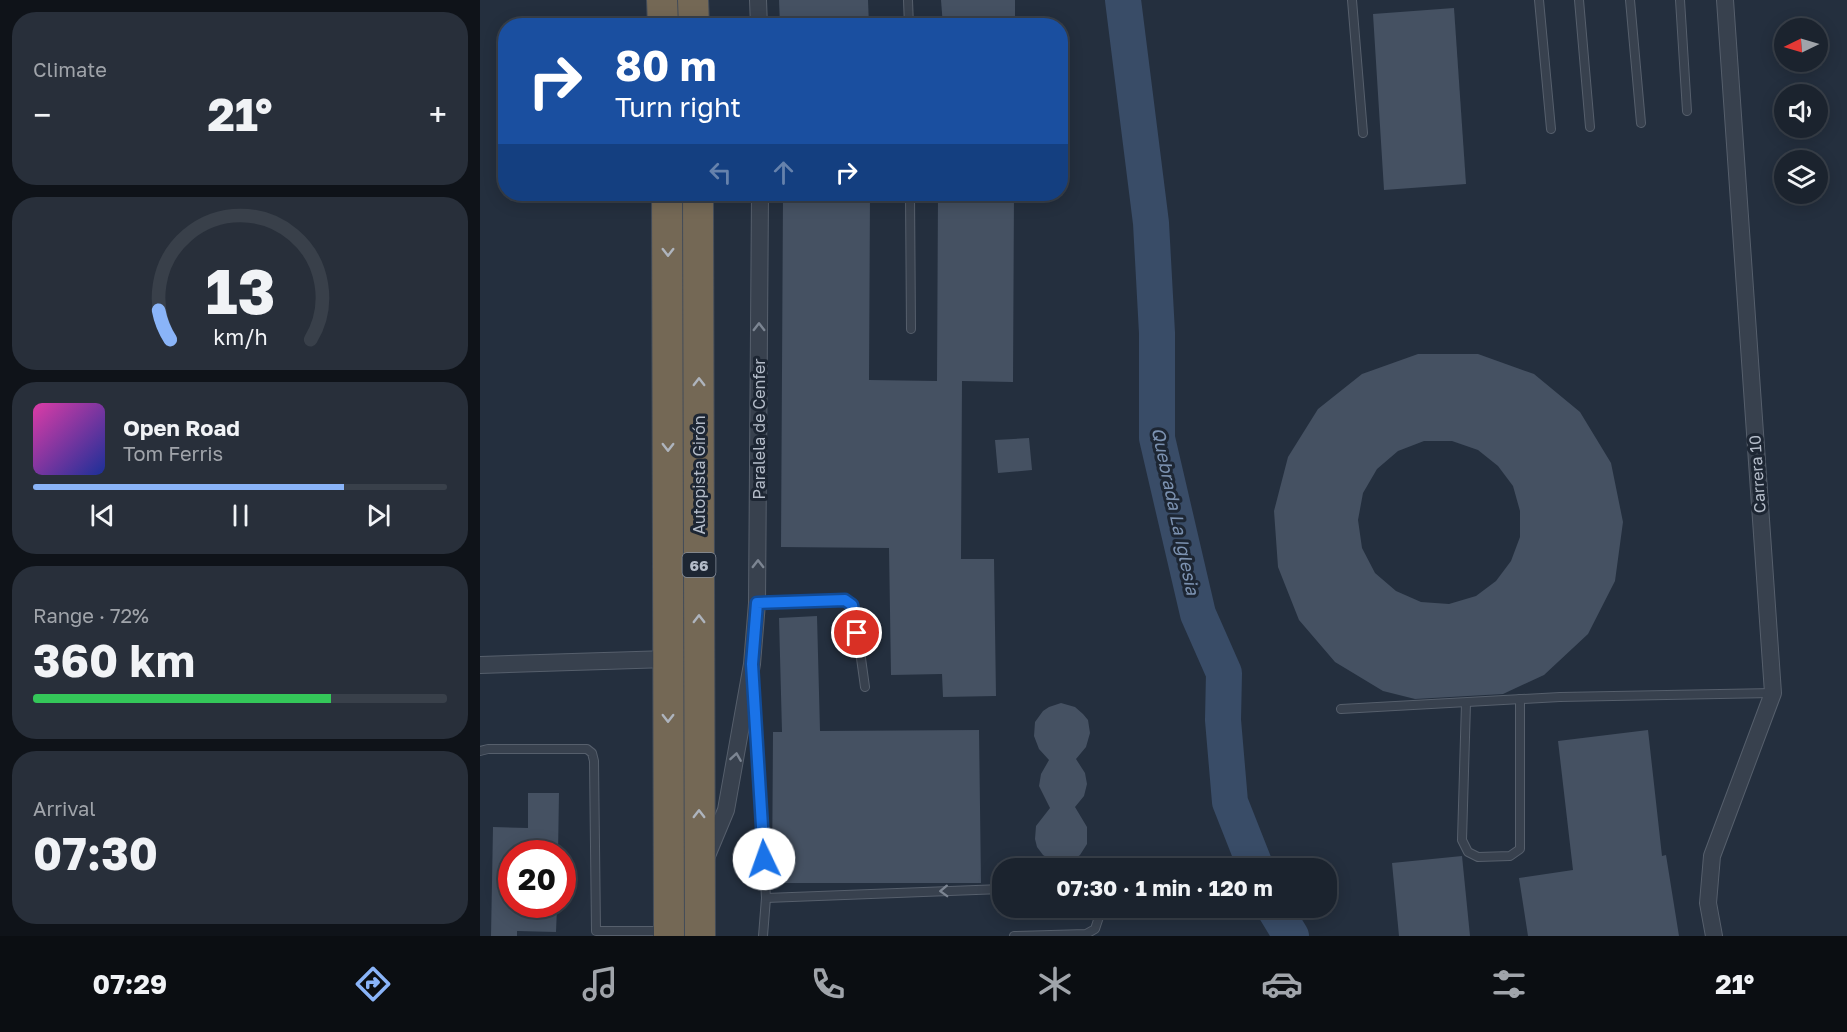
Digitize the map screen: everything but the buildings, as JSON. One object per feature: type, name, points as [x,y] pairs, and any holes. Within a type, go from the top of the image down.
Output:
[{"type":"highway","points":[[662,0],[663,18]]},
{"type":"highway","points":[[693,0],[694,18]]},
{"type":"highway","name":"Autopista Girón","points":[[667,201],[669,933]]},
{"type":"highway","name":"Autopista Girón","points":[[698,201],[700,936]]},
{"type":"street","points":[[758,0],[759,18]]},
{"type":"street","name":"Carrera 10","points":[[1714,936],[1708,903],[1712,856],[1773,693],[1725,0]]},
{"type":"street","name":"Paralela de Cenfer","points":[[700,872],[726,810],[752,664],[757,603],[760,201]]},
{"type":"street","points":[[480,665],[668,659]]},
{"type":"lane","points":[[908,0],[909,18]]},
{"type":"lane","points":[[1352,0],[1363,133]]},
{"type":"lane","points":[[1539,0],[1551,129]]},
{"type":"lane","points":[[1579,0],[1590,127]]},
{"type":"lane","points":[[1630,0],[1641,123]]},
{"type":"lane","points":[[1680,0],[1687,111]]},
{"type":"lane","points":[[910,201],[911,329]]},
{"type":"lane","points":[[757,603],[845,600],[852,605],[865,687]]},
{"type":"lane","name":"Paralela de Cenfer","points":[[752,664],[766,898],[763,936]]},
{"type":"lane","points":[[1341,708],[1520,699],[1773,693]]},
{"type":"lane","points":[[1466,703],[1462,840],[1468,852],[1478,857],[1510,856],[1520,849],[1520,699]]},
{"type":"lane","points":[[480,751],[488,749],[587,749],[592,753],[594,761],[596,931],[669,933]]},
{"type":"lane","points":[[766,898],[992,889]]},
{"type":"lane","points":[[1014,936],[1086,934],[1095,929],[1099,918]]},
{"type":"waterway","name":"Quebrada La Iglesia","points":[[1123,0],[1151,223],[1157,333],[1157,438],[1198,614],[1224,673],[1223,720],[1230,802],[1252,858]]},
{"type":"waterway","name":"Quebrada La Iglesia","points":[[1280,918],[1291,936]]},
{"type":"route","points":[[764,859],[752,664],[757,603],[845,600],[852,605],[857,633]]}]
